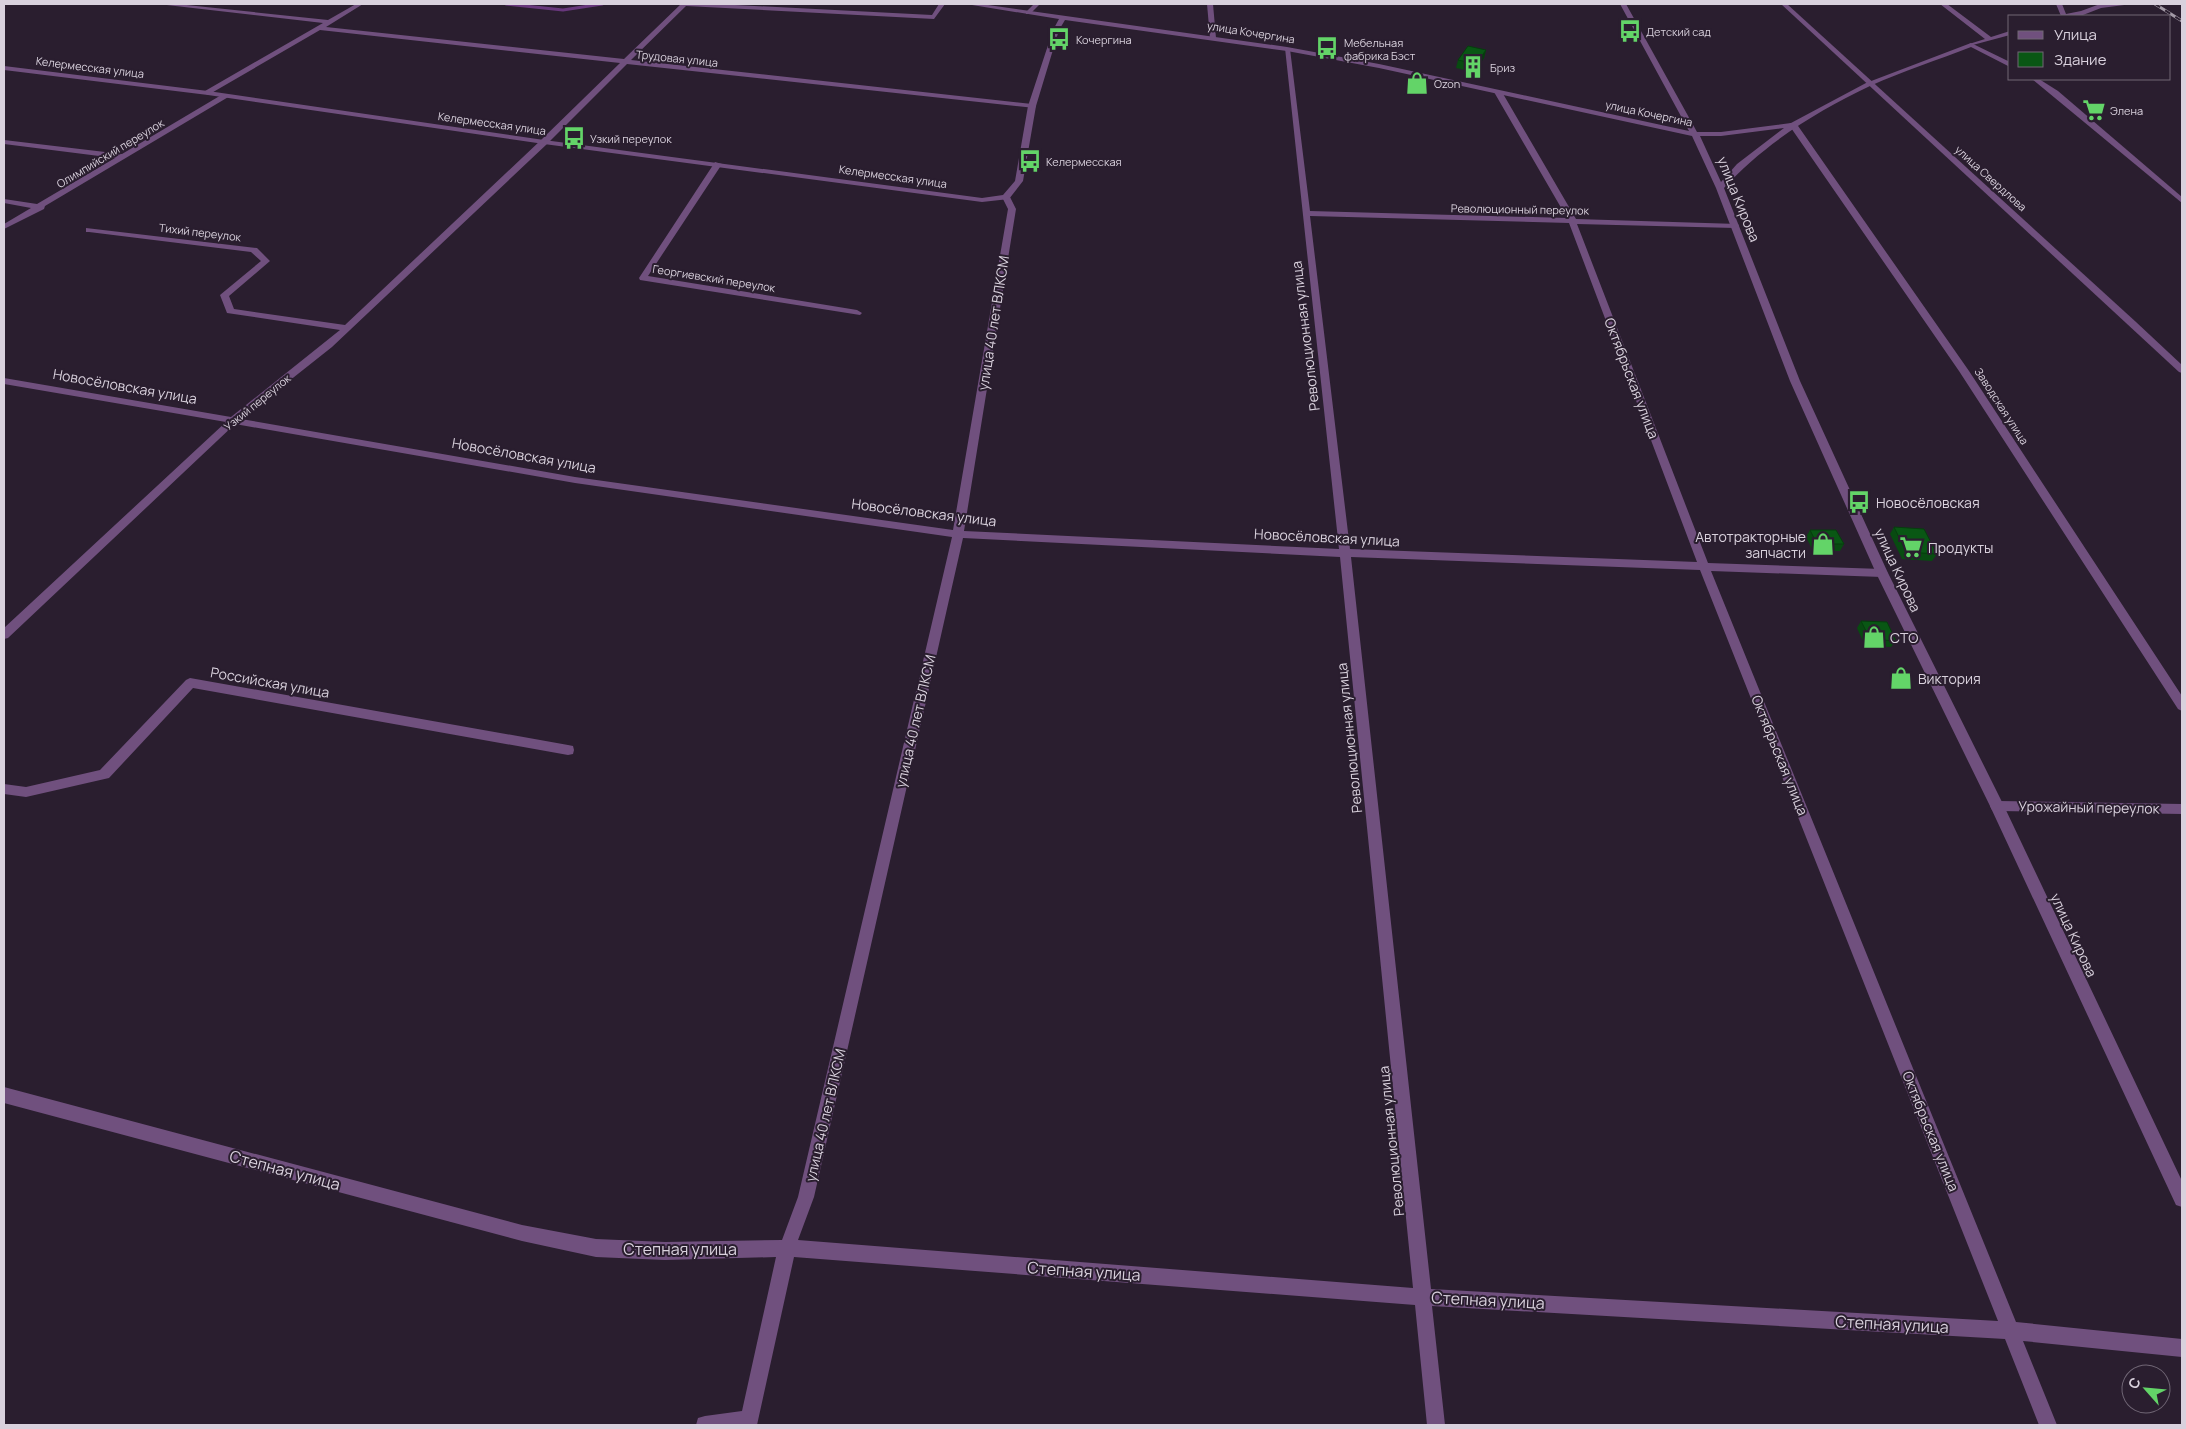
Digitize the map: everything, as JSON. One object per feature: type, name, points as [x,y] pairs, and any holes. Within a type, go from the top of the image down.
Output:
[{"type":"street","points":[[161,4],[330,22]]},
{"type":"street","points":[[208,93],[360,4]]},
{"type":"street","points":[[684,4],[934,17],[942,4]]},
{"type":"street","name":"Узкий переулок","points":[[4,635],[234,420],[329,345],[544,142],[684,4]]},
{"type":"street","name":"улица Кочергина","points":[[969,4],[1286,49],[1379,66],[1695,134],[1721,134],[1793,125]]},
{"type":"street","points":[[1028,12],[1036,4]]},
{"type":"street","points":[[1210,4],[1212,38]]},
{"type":"street","name":"улица Кирова","points":[[1623,4],[1695,134],[1720,188],[1795,381],[1882,573],[1997,806],[2182,1199]]},
{"type":"street","name":"улица Свердлова","points":[[1784,4],[1868,84],[1993,195],[2182,370]]},
{"type":"street","points":[[1943,4],[1990,39]]},
{"type":"street","points":[[2070,15],[2083,13],[2100,6],[2129,4]]},
{"type":"street","points":[[1006,197],[1019,181],[1032,106],[1056,30],[1063,18]]},
{"type":"street","name":"Трудовая улица","points":[[320,28],[624,63],[1032,106]]},
{"type":"street","name":"улица Кочергина","points":[[1720,188],[1740,166],[1793,125],[1868,84],[1971,45],[2008,34]]},
{"type":"street","points":[[1971,45],[2008,64]]},
{"type":"street","name":"Революционная улица","points":[[1286,49],[1345,553],[1436,1425]]},
{"type":"street","name":"Келермесская улица","points":[[4,68],[208,93],[544,142],[982,200],[1006,197]]},
{"type":"street","points":[[2036,80],[2055,93],[2182,201]]},
{"type":"street","name":"Октябрьская улица","points":[[1498,92],[1572,220],[1704,566],[2012,1331],[2048,1425]]},
{"type":"street","name":"Олимпийский переулок","points":[[4,227],[41,207],[226,96]]},
{"type":"street","name":"Заводская улица","points":[[1793,125],[1964,371],[2182,706]]},
{"type":"street","points":[[4,142],[124,158]]},
{"type":"street","name":"Георгиевский переулок","points":[[718,164],[643,278],[856,314]]},
{"type":"street","name":"улица 40 лет ВЛКСМ","points":[[748,1422],[787,1248],[806,1197],[958,534],[1012,209],[1006,197]]},
{"type":"street","points":[[4,201],[41,207]]},
{"type":"street","name":"Революционный переулок","points":[[1306,213],[1735,226]]},
{"type":"street","name":"Тихий переулок","points":[[89,230],[254,250],[266,261],[224,295],[230,311],[346,328]]},
{"type":"street","name":"Новосёловская улица","points":[[4,381],[575,480],[958,534],[1345,553],[1882,573]]},
{"type":"street","points":[[4,618],[18,622]]},
{"type":"street","name":"Российская улица","points":[[4,789],[26,792],[104,774],[190,683],[568,750]]},
{"type":"street","name":"Урожайный переулок","points":[[1997,806],[2182,809]]},
{"type":"street","name":"Степная улица","points":[[4,1095],[522,1233],[596,1248],[666,1251],[787,1248],[1422,1297],[2012,1331],[2182,1348]]},
{"type":"street","points":[[705,1425],[748,1422]]},
{"type":"building","points":[[1468,46],[1486,50],[1476,64],[1458,60]]},
{"type":"building","points":[[1894,527],[1924,529],[1937,554],[1906,552]]},
{"type":"building","points":[[1810,530],[1836,530],[1844,544],[1817,544]]},
{"type":"building","points":[[1861,621],[1887,622],[1896,641],[1870,639]]},
{"type":"waterway","points":[[506,4],[563,10],[602,4]]},
{"type":"railway","points":[[2155,4],[2182,21]]},
{"type":"place","name":"Детский сад","points":[[1630,31]]},
{"type":"place","name":"Кочергина","points":[[1059,39]]},
{"type":"place","name":"Мебельная фабрика Бэст","points":[[1327,48]]},
{"type":"place","name":"Бриз","points":[[1473,67]]},
{"type":"place","name":"Ozon","points":[[1417,83]]},
{"type":"place","name":"Элена","points":[[2094,110]]},
{"type":"place","name":"Узкий переулок","points":[[574,138]]},
{"type":"place","name":"Келермесская","points":[[1030,161]]},
{"type":"place","name":"Новосёловская","points":[[1859,502]]},
{"type":"place","name":"Автотракторные запчасти","points":[[1823,544]]},
{"type":"place","name":"Продукты","points":[[1911,547]]},
{"type":"place","name":"СТО","points":[[1874,637]]},
{"type":"place","name":"Виктория","points":[[1901,678]]}]
